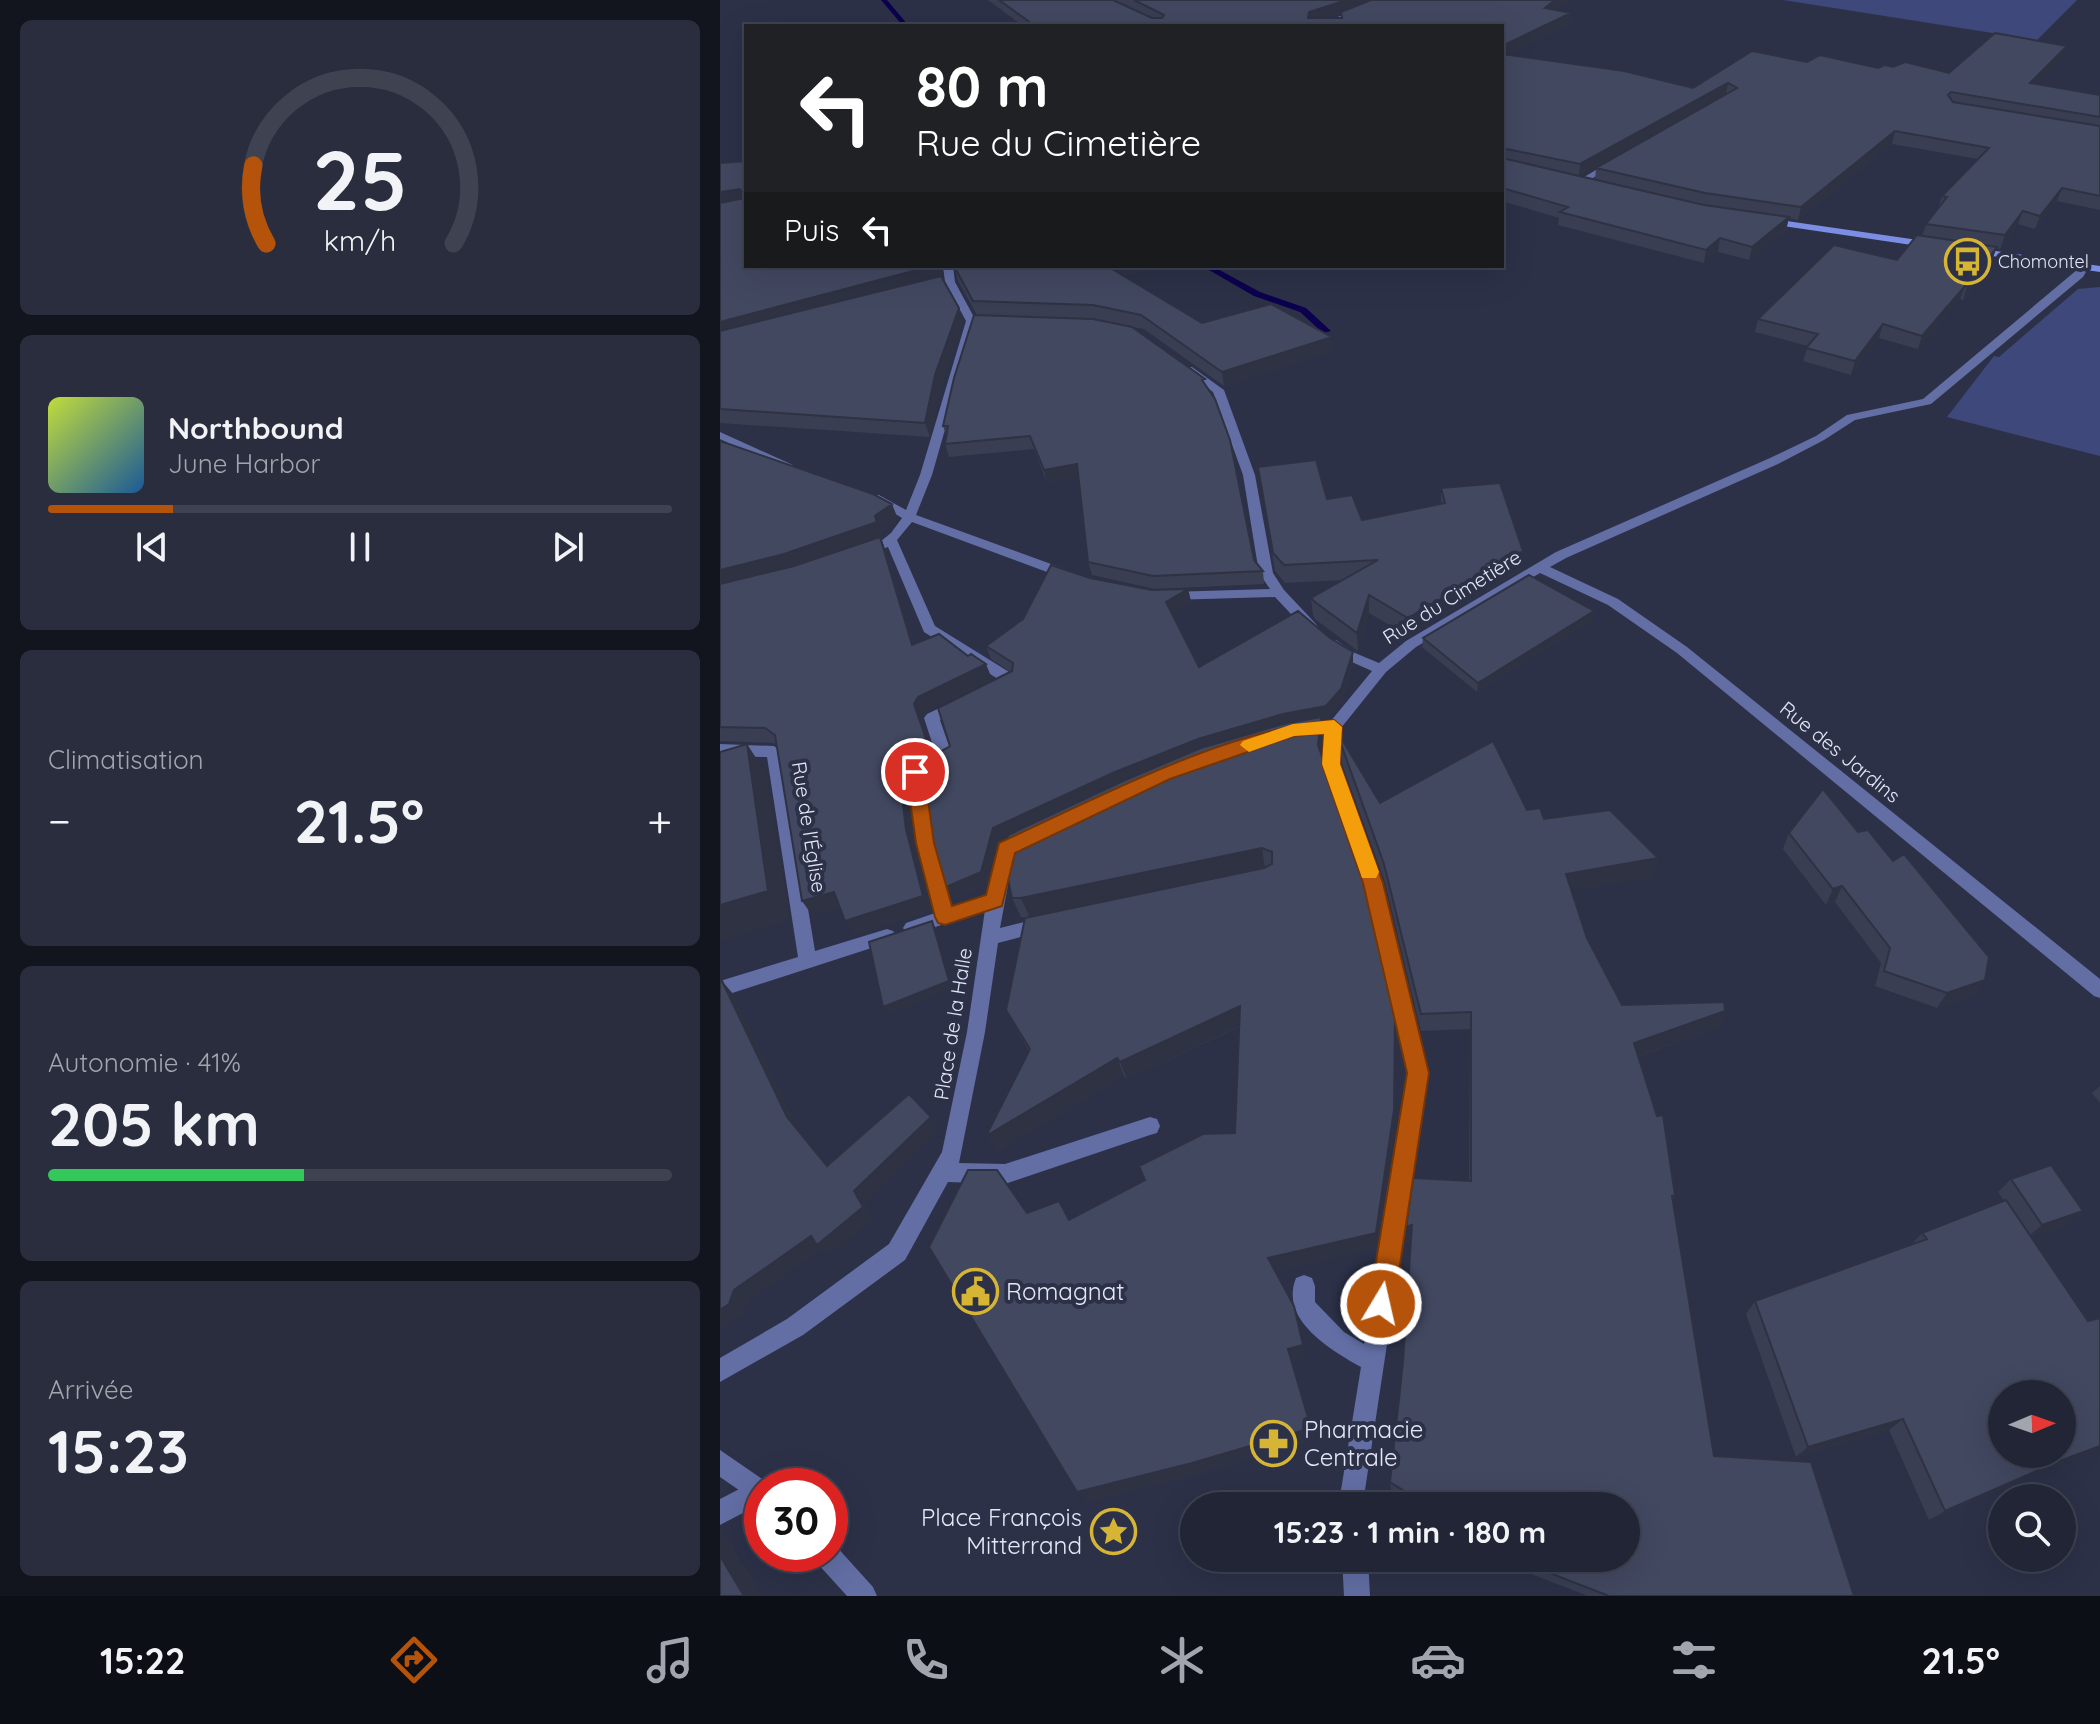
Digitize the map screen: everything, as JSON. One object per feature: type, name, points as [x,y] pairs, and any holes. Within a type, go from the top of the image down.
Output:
[{"type":"main road","points":[[1562,180],[1593,187]]},
{"type":"main road","points":[[1747,219],[1943,247]]},
{"type":"main road","points":[[1959,249],[2100,269]]},
{"type":"street","points":[[1320,24],[1393,0]]},
{"type":"street","points":[[1327,22],[1332,24]]},
{"type":"street","points":[[1578,183],[1619,160]]},
{"type":"street","name":"Rue du Cimetière","points":[[1334,727],[1381,669],[1411,644],[1561,555],[1774,461],[1820,438],[1851,417],[1927,402],[2080,275],[2084,267]]},
{"type":"street","points":[[864,551],[892,542],[909,517],[937,446],[949,390],[978,322],[950,282],[948,268]]},
{"type":"street","points":[[935,286],[950,282]]},
{"type":"street","points":[[1172,358],[1219,392],[1249,475],[1266,573],[1279,593],[1324,637],[1350,656],[1381,669]]},
{"type":"street","points":[[720,435],[802,474]]},
{"type":"street","points":[[867,493],[909,517],[1079,579]]},
{"type":"street","points":[[892,542],[929,629],[1009,679],[932,718],[945,757],[915,772],[925,843],[945,917]]},
{"type":"street","name":"Rue des Jardins","points":[[1540,568],[1613,602],[1682,650],[2100,990]]},
{"type":"street","points":[[1155,596],[1279,593]]},
{"type":"street","points":[[1279,735],[1293,730],[1334,727],[1331,764],[1373,883],[1418,1073],[1353,1492]]},
{"type":"street","name":"Rue de l'Église","points":[[720,750],[774,752],[808,962]]},
{"type":"street","points":[[720,989],[995,900],[1006,849],[1035,835]]},
{"type":"street","name":"Place de la Halle","points":[[720,1371],[795,1327],[897,1252],[947,1163],[976,1032],[995,900]]},
{"type":"street","points":[[989,938],[1057,921]]},
{"type":"street","points":[[947,1163],[1005,1174],[1150,1126]]},
{"type":"street","points":[[1304,1286],[1304,1306],[1336,1340],[1372,1361]]},
{"type":"street","points":[[720,1462],[744,1480]]},
{"type":"street","points":[[720,1513],[744,1500]]},
{"type":"street","points":[[842,1572],[864,1596]]},
{"type":"street","points":[[1356,1572],[1357,1596]]},
{"type":"shaded area","points":[[1783,0],[2077,0],[2037,40]]},
{"type":"shaded area","points":[[2100,287],[2100,456],[1947,417],[1994,356],[1999,357],[2078,289]]},
{"type":"building","points":[[999,0],[1113,0],[1152,18],[1162,18],[1164,15],[1134,0],[1347,0],[1309,12],[1308,18],[1342,18],[1341,12],[1371,0],[1555,0],[1545,8],[1571,13],[1504,45],[1504,24],[1032,24]]},
{"type":"building","points":[[1995,33],[2067,46],[2030,83],[2100,95],[2100,117],[1951,92],[1948,95],[1953,102],[2100,126],[2100,196],[2062,188],[2040,216],[2023,211],[2005,235],[1926,224],[1947,197],[1942,196],[1989,148],[1895,131],[1801,207],[1705,193],[1596,168],[1737,88],[1728,83],[1580,164],[1504,148],[1504,54],[1624,71],[1693,88],[1752,51],[1807,62],[1820,55],[1878,68],[1905,62],[1949,73]]},
{"type":"building","points":[[1504,158],[1704,205],[1789,217],[1752,247],[1720,238],[1706,250],[1560,212],[1568,207],[1504,189]]},
{"type":"building","points":[[744,161],[744,198],[740,189],[720,192],[720,163]]},
{"type":"building","points":[[744,198],[744,268],[924,268],[720,322],[720,203]]},
{"type":"building","points":[[1917,235],[1997,247],[1922,336],[1883,324],[1855,361],[1806,348],[1818,334],[1758,319],[1834,245],[1897,260]]},
{"type":"building","points":[[955,268],[1110,268],[1202,323],[1271,304],[1332,337],[1222,372],[1141,315],[1093,305],[973,301]]},
{"type":"building","points":[[941,276],[959,308],[935,375],[925,423],[720,409],[720,331]]},
{"type":"building","points":[[974,315],[1093,319],[1132,327],[1205,379],[1202,380],[1215,399],[1230,440],[1254,560],[1263,571],[1153,576],[1088,562],[1077,464],[1044,470],[1030,436],[945,444],[948,426],[943,426]]},
{"type":"building","points":[[720,441],[873,494],[892,504],[875,516],[877,522],[784,554],[720,570]]},
{"type":"building","points":[[1316,460],[1327,499],[1352,495],[1362,520],[1445,503],[1441,488],[1500,483],[1523,551],[1408,618],[1369,595],[1357,633],[1311,598],[1378,560],[1284,565],[1273,553],[1258,467]]},
{"type":"building","points":[[880,537],[912,645],[939,634],[968,656],[971,654],[986,664],[918,697],[914,704],[926,739],[897,756],[906,829],[923,896],[845,921],[834,892],[802,901],[775,735],[765,728],[720,727],[720,584],[794,566]]},
{"type":"building","points":[[1051,565],[1090,578],[1152,590],[1188,589],[1166,602],[1199,667],[1298,611],[1330,638],[1353,652],[1341,689],[1326,706],[1283,714],[1198,739],[1115,772],[993,828],[981,872],[946,887],[930,830],[920,764],[950,746],[938,708],[1012,671],[1013,663],[986,646],[1023,619]]},
{"type":"building","points":[[1529,575],[1594,611],[1478,683],[1423,638]]},
{"type":"building","points":[[1321,717],[1318,745],[1360,864],[1395,1014],[1394,1110],[1376,1233],[1268,1258],[1294,1306],[1303,1345],[1288,1349],[1311,1428],[1077,1492],[929,1247],[968,1170],[997,1170],[1027,1213],[1059,1201],[1069,1220],[1145,1180],[1139,1166],[1203,1134],[1235,1133],[1240,1006],[1120,1062],[1117,1058],[986,1136],[1030,1049],[1006,1010],[1025,918],[1264,868],[1272,864],[1272,852],[1262,848],[1012,898],[1004,860],[1008,835],[1201,748],[1283,724]]},
{"type":"building","points":[[1341,738],[1380,803],[1493,741],[1527,810],[1540,808],[1544,819],[1610,810],[1658,858],[1566,874],[1587,938],[1622,1005],[1724,1002],[1725,1011],[1634,1043],[1657,1116],[1663,1115],[1675,1195],[1672,1196],[1714,1456],[1811,1462],[1854,1596],[1609,1596],[1547,1572],[1640,1572],[1640,1492],[1406,1492],[1390,1482],[1403,1362],[1412,1225],[1406,1227],[1413,1178],[1471,1181],[1471,1012],[1421,1014],[1384,864]]},
{"type":"building","points":[[747,744],[768,891],[720,905],[720,752]]},
{"type":"building","points":[[1823,789],[1858,832],[1868,830],[1893,861],[1904,854],[1989,957],[1985,980],[1947,993],[1884,971],[1890,948],[1842,886],[1833,889],[1789,833]]},
{"type":"building","points":[[932,921],[949,981],[883,1007],[869,942]]},
{"type":"building","points":[[720,981],[787,1117],[827,1166],[909,1094],[931,1117],[854,1191],[863,1207],[817,1245],[811,1236],[734,1290],[729,1304],[720,1310]]},
{"type":"building","points":[[2051,1165],[2083,1211],[2042,1225],[2011,1179]]},
{"type":"building","points":[[2006,1200],[2088,1321],[2100,1318],[2100,1446],[2076,1455],[2076,1380],[1988,1380],[1988,1468],[2043,1468],[2007,1484],[1988,1484],[1988,1492],[1945,1511],[1903,1419],[1808,1447],[1755,1301],[1927,1239],[1922,1233]]},
{"type":"building","points":[[720,1556],[744,1596],[720,1596]]},
{"type":"waterway","points":[[884,0],[904,24]]},
{"type":"waterway","points":[[1210,268],[1257,294],[1303,310],[1326,331]]},
{"type":"slow traffic","points":[[1249,745],[1293,730],[1334,727],[1331,764],[1369,872]]},
{"type":"place","name":"Chomontel","points":[[1967,262]]},
{"type":"place","name":"Romagnat","points":[[975,1292]]},
{"type":"place","name":"Pharmacie Centrale","points":[[1273,1444]]},
{"type":"place","name":"Place François Mitterrand","points":[[1113,1532]]},
{"type":"route","points":[[915,772],[925,843],[945,917],[995,900],[1006,849],[1163,775],[1293,730],[1334,727],[1331,764],[1373,883],[1418,1073],[1381,1304]]}]
